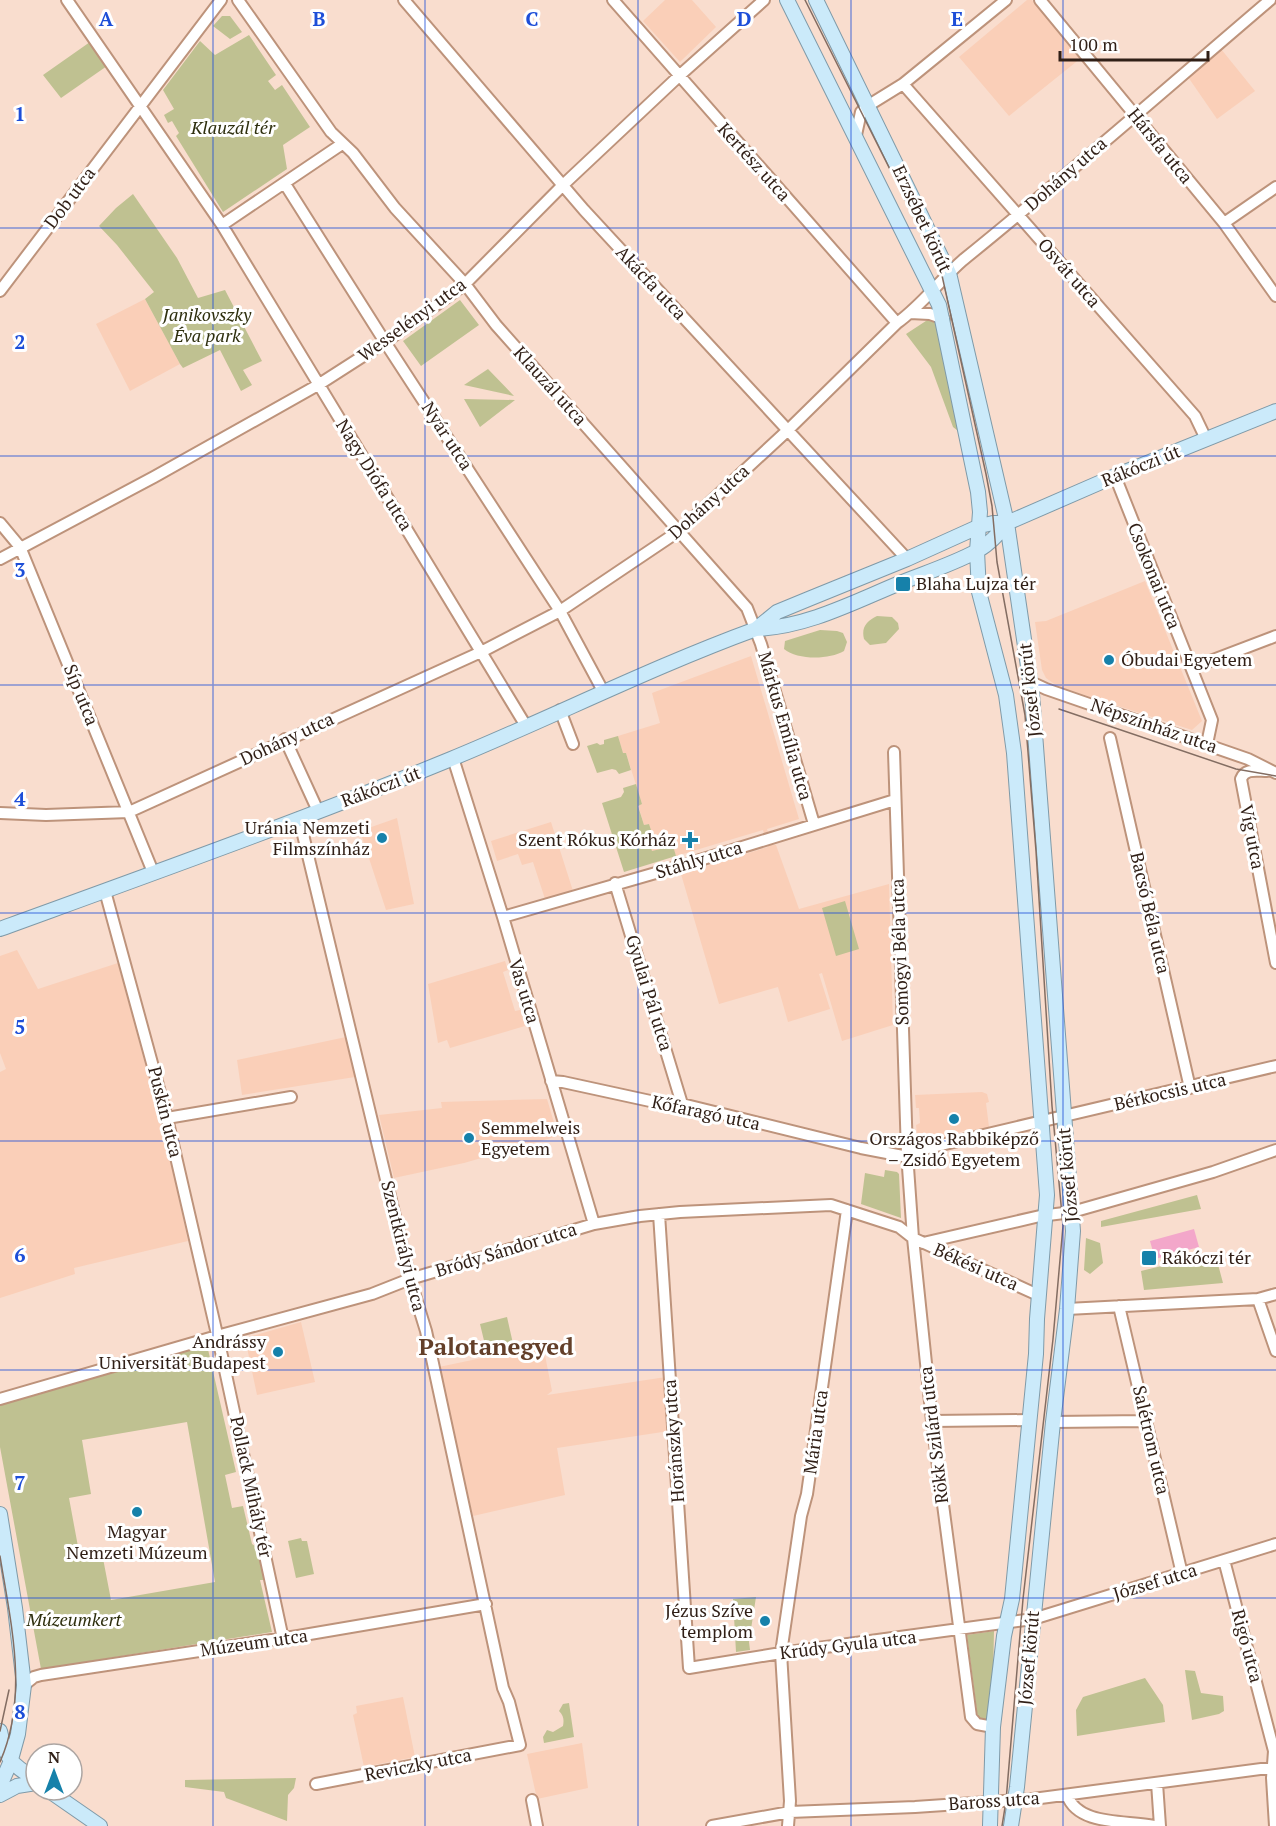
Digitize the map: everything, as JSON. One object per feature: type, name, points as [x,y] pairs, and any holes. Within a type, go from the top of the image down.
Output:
[{"type":"main road","name":"Erzsébet körút","points":[[787,0],[836,101],[856,135],[933,289],[944,319],[978,492],[978,539]]},
{"type":"main road","name":"Erzsébet körút","points":[[816,0],[869,105],[948,273],[1007,523]]},
{"type":"main road","name":"Rákóczi út","points":[[756,629],[775,628],[813,619],[978,539],[993,523],[1007,523],[1114,476],[1276,411]]},
{"type":"main road","name":"Rákóczi út","points":[[0,929],[318,811],[453,758],[560,710],[756,629],[777,612],[907,559],[978,539],[994,538],[1007,523]]},
{"type":"main road","name":"József körút","points":[[1007,523],[1031,682],[1073,1231],[1067,1309],[1053,1422],[1017,1788],[1011,1826]]},
{"type":"main road","name":"József körút","points":[[978,539],[979,592],[1006,695],[1014,753],[1047,1195],[1038,1296],[1036,1354],[1012,1599],[1004,1636],[993,1727],[990,1826]]},
{"type":"main road","points":[[0,1514],[24,1685],[18,1734],[18,1747],[24,1761]]},
{"type":"main road","points":[[0,1731],[5,1758],[24,1772]]},
{"type":"main road","points":[[0,1786],[5,1758],[18,1734]]},
{"type":"main road","points":[[0,1795],[24,1784]]},
{"type":"main road","points":[[65,1802],[100,1826]]},
{"type":"street","points":[[67,0],[222,225],[342,144],[238,0]]},
{"type":"street","points":[[140,106],[221,0]]},
{"type":"street","name":"Akácfa utca","points":[[404,0],[591,218],[907,559]]},
{"type":"street","name":"Kertész utca","points":[[613,0],[897,323]]},
{"type":"street","name":"Wesselényi utca","points":[[0,559],[154,477],[318,385],[385,342],[465,284],[563,185],[678,76],[764,0]]},
{"type":"street","points":[[856,135],[861,112],[903,84],[1006,0]]},
{"type":"street","name":"Hársfa utca","points":[[1040,0],[1224,223],[1276,296]]},
{"type":"street","name":"Dohány utca","points":[[0,813],[46,815],[129,812],[481,651],[560,611],[679,531],[787,431],[897,323],[910,314],[948,273],[1270,0]]},
{"type":"street","name":"Osvát utca","points":[[903,84],[1195,416],[1206,439]]},
{"type":"street","name":"Dob utca","points":[[0,291],[140,106]]},
{"type":"street","name":"Klauzál utca","points":[[342,144],[353,153],[395,208],[465,284],[496,325],[747,608],[756,629]]},
{"type":"street","name":"Nyár utca","points":[[285,183],[385,342],[560,611],[603,692]]},
{"type":"street","points":[[1224,223],[1276,187]]},
{"type":"street","name":"Nagy Diófa utca","points":[[222,225],[526,726]]},
{"type":"street","points":[[910,314],[930,314],[944,319]]},
{"type":"street","name":"Csokonai utca","points":[[1114,476],[1212,720],[1207,744]]},
{"type":"street","name":"Síp utca","points":[[0,523],[20,547],[153,872]]},
{"type":"street","name":"Márkus Emília utca","points":[[756,629],[814,824]]},
{"type":"street","points":[[1192,668],[1276,636]]},
{"type":"street","name":"Népszínház utca","points":[[1031,682],[1248,759],[1273,772]]},
{"type":"street","points":[[560,710],[573,744]]},
{"type":"street","name":"Bacsó Béla utca","points":[[1110,738],[1190,1088]]},
{"type":"street","points":[[285,739],[318,811]]},
{"type":"street","name":"Somogyi Béla utca","points":[[894,752],[908,1155],[918,1241]]},
{"type":"street","name":"Vas utca","points":[[453,758],[503,917],[594,1224]]},
{"type":"street","name":"Víg utca","points":[[1273,772],[1248,771],[1241,779],[1276,963]]},
{"type":"street","name":"Stáhly utca","points":[[503,917],[664,871],[895,800]]},
{"type":"street","name":"Szentkirályi utca","points":[[299,818],[410,1279],[426,1331],[503,1688],[520,1745]]},
{"type":"street","name":"Gyulai Pál utca","points":[[615,884],[682,1104]]},
{"type":"street","name":"Puskin utca","points":[[105,891],[167,1118],[217,1336]]},
{"type":"street","name":"Bérkocsis utca","points":[[908,1155],[1276,1066]]},
{"type":"street","name":"Kőfaragó utca","points":[[551,1081],[664,1104],[682,1104],[861,1148],[908,1155]]},
{"type":"street","points":[[167,1118],[291,1097]]},
{"type":"street","points":[[918,1241],[1045,1215],[1072,1212],[1213,1172],[1276,1150]]},
{"type":"street","name":"Bródy Sándor utca","points":[[0,1399],[372,1294],[410,1279],[594,1224],[659,1214],[811,1205],[831,1205],[847,1210]]},
{"type":"street","name":"Békési utca","points":[[847,1210],[899,1227],[918,1241],[1038,1296]]},
{"type":"street","name":"Mária utca","points":[[790,1812],[781,1653],[801,1516],[807,1494],[847,1210]]},
{"type":"street","name":"Horánszky utca","points":[[659,1214],[689,1668]]},
{"type":"street","name":"Rökk Szilárd utca","points":[[918,1241],[932,1421],[959,1630]]},
{"type":"street","points":[[1067,1309],[1258,1299],[1276,1294]]},
{"type":"street","points":[[1258,1299],[1276,1351]]},
{"type":"street","name":"Salétrom utca","points":[[1119,1306],[1182,1574]]},
{"type":"street","name":"Pollack Mihály tér","points":[[217,1336],[283,1639]]},
{"type":"street","points":[[932,1421],[1030,1420]]},
{"type":"street","points":[[1053,1422],[1146,1421]]},
{"type":"street","name":"József utca","points":[[1008,1623],[1033,1619],[1276,1544]]},
{"type":"street","name":"Rigó utca","points":[[1224,1560],[1274,1751],[1275,1826]]},
{"type":"street","name":"Múzeum utca","points":[[24,1685],[34,1677],[41,1675],[283,1639],[486,1604]]},
{"type":"street","name":"Krúdy Gyula utca","points":[[689,1668],[781,1653],[1008,1623]]},
{"type":"street","points":[[959,1630],[971,1717],[977,1724],[993,1727]]},
{"type":"street","name":"Reviczky utca","points":[[316,1784],[520,1745]]},
{"type":"street","name":"Baross utca","points":[[712,1826],[790,1812],[915,1807],[1067,1795],[1274,1767]]},
{"type":"street","points":[[1157,1783],[1160,1826]]},
{"type":"street","points":[[1067,1795],[1071,1806],[1092,1819],[1154,1826]]},
{"type":"street","points":[[532,1800],[537,1826]]},
{"type":"street","points":[[788,1826],[790,1812]]},
{"type":"shaded area","points":[[665,0],[692,0],[716,27],[680,62],[643,21]]},
{"type":"shaded area","points":[[1027,0],[1032,0],[1081,58],[1009,116],[959,57]]},
{"type":"shaded area","points":[[1221,49],[1255,91],[1217,119],[1188,77]]},
{"type":"shaded area","points":[[145,299],[180,364],[130,391],[96,324]]},
{"type":"shaded area","name":"Óbudai Egyetem","points":[[1145,581],[1202,721],[1192,730],[1057,686],[1046,678],[1042,670],[1035,622],[1046,621]]},
{"type":"shaded area","name":"Szent Rókus Kórház","points":[[751,656],[799,819],[767,829],[772,845],[776,845],[799,909],[889,884],[893,1025],[842,1041],[822,973],[819,974],[830,1009],[788,1022],[778,987],[719,1004],[681,874],[768,847],[763,830],[676,856],[672,846],[652,852],[647,834],[651,833],[649,824],[644,825],[638,805],[642,804],[626,753],[623,754],[618,736],[660,723],[652,693]]},
{"type":"shaded area","points":[[397,818],[414,904],[386,910],[360,831]]},
{"type":"shaded area","points":[[551,822],[573,891],[545,899],[533,862],[522,865],[518,854],[497,861],[491,841]]},
{"type":"shaded area","points":[[17,950],[38,989],[118,963],[168,1150],[188,1241],[74,1268],[75,1274],[0,1298],[0,1072],[6,1069],[0,1053],[0,956]]},
{"type":"shaded area","points":[[505,961],[508,970],[503,972],[515,1011],[520,1010],[525,1026],[450,1048],[447,1040],[438,1043],[428,984]]},
{"type":"shaded area","points":[[346,1037],[355,1077],[242,1095],[237,1060]]},
{"type":"shaded area","name":"Országos Rabbiképző – Zsidó Egyetem","points":[[982,1092],[987,1094],[989,1102],[986,1103],[989,1127],[973,1131],[971,1129],[925,1142],[917,1135],[916,1125],[920,1123],[915,1095]]},
{"type":"shaded area","name":"Semmelweis Egyetem","points":[[547,1099],[558,1136],[464,1163],[394,1178],[379,1115],[442,1108],[441,1102]]},
{"type":"shaded area","points":[[1194,1229],[1199,1247],[1155,1259],[1150,1241]]},
{"type":"shaded area","name":"Andrássy Universität Budapest","points":[[301,1322],[315,1382],[257,1395],[245,1338]]},
{"type":"shaded area","points":[[543,1345],[552,1391],[547,1395],[666,1377],[669,1431],[557,1448],[565,1495],[473,1516],[439,1367]]},
{"type":"shaded area","points":[[403,1697],[415,1757],[364,1767],[353,1715],[357,1713],[356,1706]]},
{"type":"shaded area","points":[[582,1743],[588,1788],[537,1799],[527,1754]]},
{"type":"green space","points":[[222,16],[230,16],[242,32],[230,39],[213,26]]},
{"type":"green space","name":"Klauzál tér","points":[[249,35],[276,75],[268,81],[275,90],[282,85],[310,127],[283,145],[287,169],[223,212],[176,136],[179,133],[172,121],[168,123],[164,115],[174,109],[163,90],[200,41],[215,55]]},
{"type":"green space","points":[[90,42],[107,66],[61,98],[43,75]]},
{"type":"green space","name":"Janikovszky Éva park","points":[[133,194],[177,258],[198,298],[225,290],[262,361],[243,370],[252,385],[241,391],[220,350],[183,368],[180,364],[145,299],[154,292],[99,226]]},
{"type":"green space","points":[[460,300],[479,325],[421,366],[403,341]]},
{"type":"green space","points":[[932,317],[939,321],[962,434],[953,427],[931,367],[906,334]]},
{"type":"green space","points":[[488,369],[514,396],[464,385]]},
{"type":"green space","points":[[464,399],[515,400],[480,427]]},
{"type":"green space","points":[[877,616],[892,617],[898,623],[899,629],[886,643],[870,645],[864,639],[863,631],[868,622]]},
{"type":"green space","points":[[820,630],[843,633],[847,642],[844,651],[813,658],[790,653],[784,649],[785,641]]},
{"type":"green space","points":[[618,736],[631,770],[619,774],[612,769],[597,773],[587,746],[597,743],[604,744],[604,740]]},
{"type":"green space","points":[[636,784],[642,804],[638,806],[644,825],[649,824],[652,833],[647,835],[652,851],[673,846],[676,856],[624,872],[602,803],[621,797],[624,792],[623,788]]},
{"type":"green space","points":[[845,901],[859,949],[836,956],[822,908]]},
{"type":"green space","points":[[885,1170],[899,1174],[901,1218],[861,1204],[865,1173],[884,1177]]},
{"type":"green space","points":[[1197,1195],[1201,1209],[1101,1227],[1101,1221]]},
{"type":"green space","points":[[1086,1238],[1100,1243],[1103,1263],[1090,1274],[1084,1270]]},
{"type":"green space","points":[[1215,1253],[1223,1283],[1144,1290],[1141,1271]]},
{"type":"green space","points":[[507,1317],[514,1348],[487,1353],[480,1324]]},
{"type":"green space","name":"Múzeumkert","points":[[207,1345],[236,1472],[225,1475],[232,1508],[243,1506],[252,1544],[261,1558],[265,1580],[260,1580],[272,1632],[41,1669],[0,1447],[0,1404]],"holes":[[[187,1422],[215,1582],[111,1600],[101,1548],[79,1552],[69,1498],[91,1494],[82,1440]]]},
{"type":"green space","points":[[301,1538],[302,1541],[307,1541],[314,1574],[296,1578],[288,1541]]},
{"type":"green space","points":[[756,1597],[749,1642],[750,1650],[736,1652],[733,1599]]},
{"type":"green space","points":[[994,1631],[992,1724],[978,1720],[967,1635]]},
{"type":"green space","points":[[1185,1670],[1195,1671],[1201,1693],[1223,1696],[1224,1711],[1192,1720]]},
{"type":"green space","points":[[1145,1678],[1163,1705],[1165,1722],[1077,1736],[1076,1710],[1083,1697]]},
{"type":"green space","points":[[569,1703],[574,1737],[544,1743],[543,1737],[547,1730],[553,1732],[563,1726],[563,1718],[559,1711],[563,1704]]},
{"type":"green space","points":[[296,1778],[294,1788],[288,1795],[287,1821],[226,1798],[224,1792],[185,1787],[185,1780]]},
{"type":"tram line","points":[[805,0],[941,271],[986,474],[992,506],[997,562],[1025,715],[1052,1106],[1063,1226],[1053,1339],[1023,1599],[1002,1826]]},
{"type":"tram line","points":[[1059,709],[1236,769],[1276,776]]},
{"type":"tram line","points":[[0,1556],[12,1634],[16,1686],[9,1737],[0,1762]]},
{"type":"tram line","points":[[0,1731],[9,1690]]},
{"type":"place","name":"Blaha Lujza tér","points":[[903,584]]},
{"type":"place","name":"Óbudai Egyetem","points":[[1109,660]]},
{"type":"place","name":"Uránia Nemzeti Filmszínház","points":[[382,838]]},
{"type":"place","name":"Szent Rókus Kórház","points":[[690,840]]},
{"type":"place","name":"Országos Rabbiképző – Zsidó Egyetem","points":[[954,1119]]},
{"type":"place","name":"Semmelweis Egyetem","points":[[469,1138]]},
{"type":"place","name":"Rákóczi tér","points":[[1149,1258]]},
{"type":"place","name":"Andrássy Universität Budapest","points":[[278,1352]]},
{"type":"place","name":"Magyar Nemzeti Múzeum","points":[[137,1512]]},
{"type":"place","name":"Jézus Szíve templom","points":[[765,1621]]},
{"type":"district","name":"Palotanegyed","points":[[496,1347]]}]
